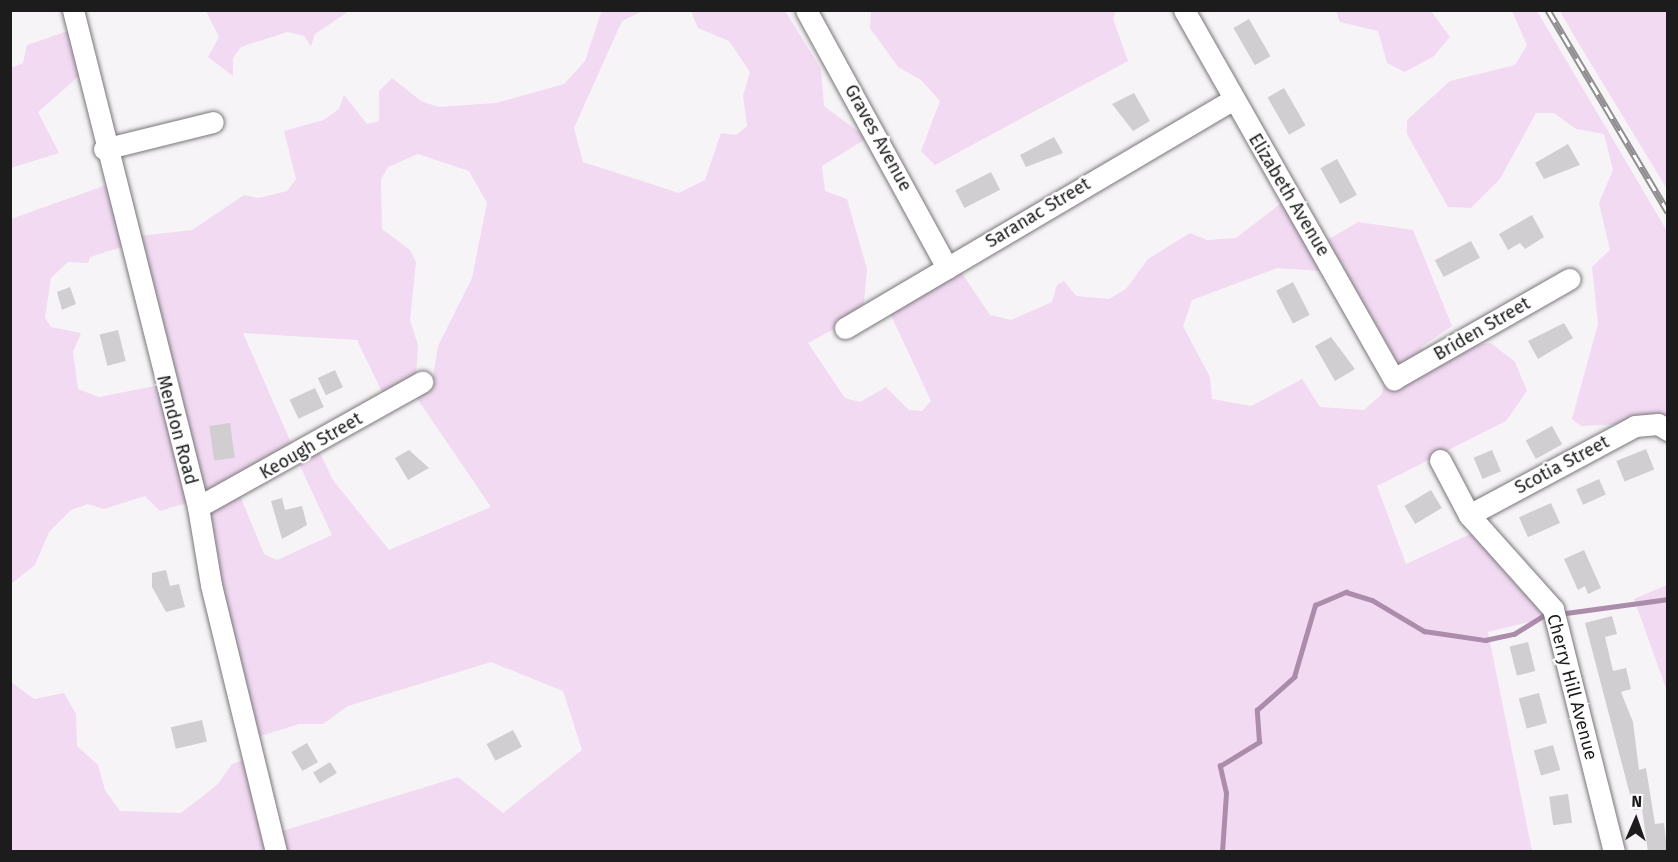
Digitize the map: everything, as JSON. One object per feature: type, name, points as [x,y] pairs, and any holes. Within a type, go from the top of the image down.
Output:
[{"type":"street","name":"Mendon Road","points":[[73,10],[104,149],[198,507],[212,585],[276,852]]},
{"type":"street","name":"Graves Avenue","points":[[806,10],[947,268]]},
{"type":"street","name":"Elizabeth Avenue","points":[[1184,10],[1232,100],[1394,379]]},
{"type":"street","name":"Saranac Street","points":[[845,328],[1232,100]]},
{"type":"street","points":[[104,149],[213,122]]},
{"type":"street","name":"Briden Street","points":[[1394,379],[1569,279]]},
{"type":"street","name":"Keough Street","points":[[198,507],[422,382]]},
{"type":"street","name":"Scotia Street","points":[[1469,515],[1635,426],[1663,427]]},
{"type":"street","points":[[1440,460],[1469,515]]},
{"type":"street","name":"Cherry Hill Avenue","points":[[1469,515],[1553,609],[1614,852]]},
{"type":"shaded area","points":[[602,10],[643,11],[622,21],[574,128],[583,162],[679,193],[705,180],[721,133],[736,135],[747,126],[743,96],[750,72],[729,41],[698,28],[691,11],[785,11],[821,69],[824,106],[867,138],[822,166],[825,191],[847,199],[867,269],[863,313],[808,343],[845,398],[860,402],[886,387],[909,410],[922,411],[931,401],[888,309],[959,269],[990,315],[1011,320],[1052,302],[1057,285],[1064,281],[1076,296],[1109,299],[1126,289],[1148,259],[1190,233],[1207,240],[1236,238],[1289,197],[1322,243],[1358,222],[1413,230],[1452,326],[1421,347],[1429,351],[1491,343],[1515,362],[1527,391],[1506,421],[1377,486],[1406,564],[1477,531],[1554,616],[1488,632],[1532,851],[11,851],[11,682],[34,699],[64,693],[76,714],[77,746],[98,765],[105,790],[120,811],[181,813],[217,785],[232,764],[252,757],[276,833],[458,777],[503,813],[582,750],[563,691],[491,662],[348,706],[323,724],[299,724],[251,739],[193,501],[160,511],[145,496],[104,509],[88,504],[71,510],[49,532],[35,565],[11,584],[11,219],[112,183],[131,237],[192,230],[244,195],[258,198],[287,191],[296,179],[284,131],[324,120],[339,109],[344,95],[367,124],[379,121],[379,91],[392,78],[421,101],[438,107],[496,103],[564,84],[585,61]],"holes":[[[418,154],[469,171],[487,203],[472,278],[438,346],[432,383],[414,394],[491,507],[389,550],[333,480],[316,445],[296,454],[243,333],[357,340],[383,394],[416,377],[418,345],[410,320],[416,262],[410,250],[382,229],[381,179],[388,167]],[[131,244],[160,385],[99,397],[78,389],[73,352],[81,333],[51,327],[45,318],[51,278],[68,262],[88,263],[90,257]],[[1277,268],[1335,272],[1389,369],[1381,395],[1364,410],[1320,407],[1302,379],[1251,406],[1212,399],[1210,377],[1183,326],[1192,300]],[[296,457],[332,535],[277,560],[264,554],[237,488]]]},
{"type":"shaded area","points":[[206,11],[349,11],[315,34],[311,46],[304,36],[287,32],[241,47],[233,58],[233,76],[208,57],[219,37]]},
{"type":"shaded area","points":[[871,11],[1116,11],[1113,19],[1128,61],[935,165],[921,151],[940,101],[921,80],[898,67],[870,28]]},
{"type":"shaded area","points":[[1336,11],[1431,11],[1450,37],[1434,56],[1405,72],[1387,63],[1378,31],[1340,22]]},
{"type":"shaded area","points":[[1512,11],[1537,11],[1667,231],[1667,422],[1581,426],[1572,419],[1598,324],[1592,267],[1610,250],[1599,203],[1613,170],[1604,134],[1576,129],[1554,113],[1536,113],[1500,179],[1471,208],[1448,207],[1407,134],[1407,120],[1450,81],[1515,65],[1527,45]]},
{"type":"shaded area","points":[[1560,11],[1667,11],[1667,189],[1573,34]]},
{"type":"shaded area","points":[[65,32],[73,32],[79,76],[38,112],[59,153],[11,168],[11,68],[23,63],[27,45]]},
{"type":"shaded area","points":[[1667,585],[1667,691],[1634,599]]},
{"type":"building","points":[[1249,19],[1270,56],[1255,65],[1233,28]]},
{"type":"building","points":[[1284,88],[1306,125],[1289,135],[1268,98]]},
{"type":"building","points":[[1134,93],[1150,121],[1133,131],[1112,104]]},
{"type":"building","points":[[1054,137],[1063,153],[1026,167],[1020,155]]},
{"type":"building","points":[[1568,144],[1580,165],[1544,179],[1535,163]]},
{"type":"building","points":[[1337,159],[1357,195],[1340,204],[1320,168]]},
{"type":"building","points":[[991,172],[1000,190],[964,208],[955,190]]},
{"type":"building","points":[[1532,215],[1544,237],[1525,249],[1520,243],[1508,250],[1499,234]]},
{"type":"building","points":[[1471,241],[1480,258],[1444,277],[1435,260]]},
{"type":"building","points":[[1293,282],[1310,315],[1293,324],[1276,291]]},
{"type":"building","points":[[70,287],[76,304],[62,310],[57,292]]},
{"type":"building","points":[[1564,323],[1573,338],[1538,359],[1528,341]]},
{"type":"building","points":[[118,330],[126,361],[107,366],[100,335]]},
{"type":"building","points":[[1331,337],[1355,369],[1335,381],[1315,346]]},
{"type":"building","points":[[335,370],[343,387],[326,395],[318,378]]},
{"type":"building","points":[[315,388],[324,407],[298,419],[290,400]]},
{"type":"building","points":[[230,423],[235,458],[214,461],[209,426]]},
{"type":"building","points":[[1552,426],[1562,444],[1536,459],[1526,441]]},
{"type":"building","points":[[1646,449],[1654,469],[1625,481],[1616,461]]},
{"type":"building","points":[[409,450],[429,468],[408,480],[395,458]]},
{"type":"building","points":[[1492,450],[1501,471],[1483,479],[1474,458]]},
{"type":"building","points":[[1599,479],[1606,495],[1583,505],[1576,489]]},
{"type":"building","points":[[1431,490],[1442,508],[1415,524],[1404,506]]},
{"type":"building","points":[[282,498],[285,510],[302,506],[307,525],[282,539],[271,501]]},
{"type":"building","points":[[1551,503],[1560,523],[1528,537],[1519,517]]},
{"type":"building","points":[[1584,550],[1601,588],[1588,594],[1585,586],[1578,590],[1564,559]]},
{"type":"building","points":[[166,570],[170,586],[179,584],[185,607],[166,612],[152,587],[152,573]]},
{"type":"building","points":[[1612,616],[1617,634],[1605,637],[1613,671],[1626,668],[1631,689],[1621,692],[1633,722],[1639,770],[1646,768],[1655,824],[1664,823],[1667,851],[1648,852],[1642,809],[1634,810],[1585,623]]},
{"type":"building","points":[[1528,642],[1535,671],[1517,676],[1510,647]]},
{"type":"building","points":[[1539,693],[1547,723],[1527,728],[1519,698]]},
{"type":"building","points":[[202,720],[207,741],[176,749],[171,727]]},
{"type":"building","points":[[513,730],[522,747],[495,761],[487,744]]},
{"type":"building","points":[[307,743],[318,762],[302,771],[291,752]]},
{"type":"building","points":[[1553,745],[1560,770],[1541,776],[1534,751]]},
{"type":"building","points":[[330,762],[337,773],[320,784],[313,773]]},
{"type":"building","points":[[1568,794],[1572,823],[1553,825],[1549,797]]},
{"type":"waterway","points":[[1222,852],[1226,793],[1220,766],[1259,742],[1257,710],[1294,677],[1315,605],[1346,592],[1372,600],[1424,631],[1485,640],[1514,634],[1544,615]]},
{"type":"waterway","points":[[1566,613],[1668,599]]},
{"type":"railway","points":[[1548,10],[1668,212]]}]
